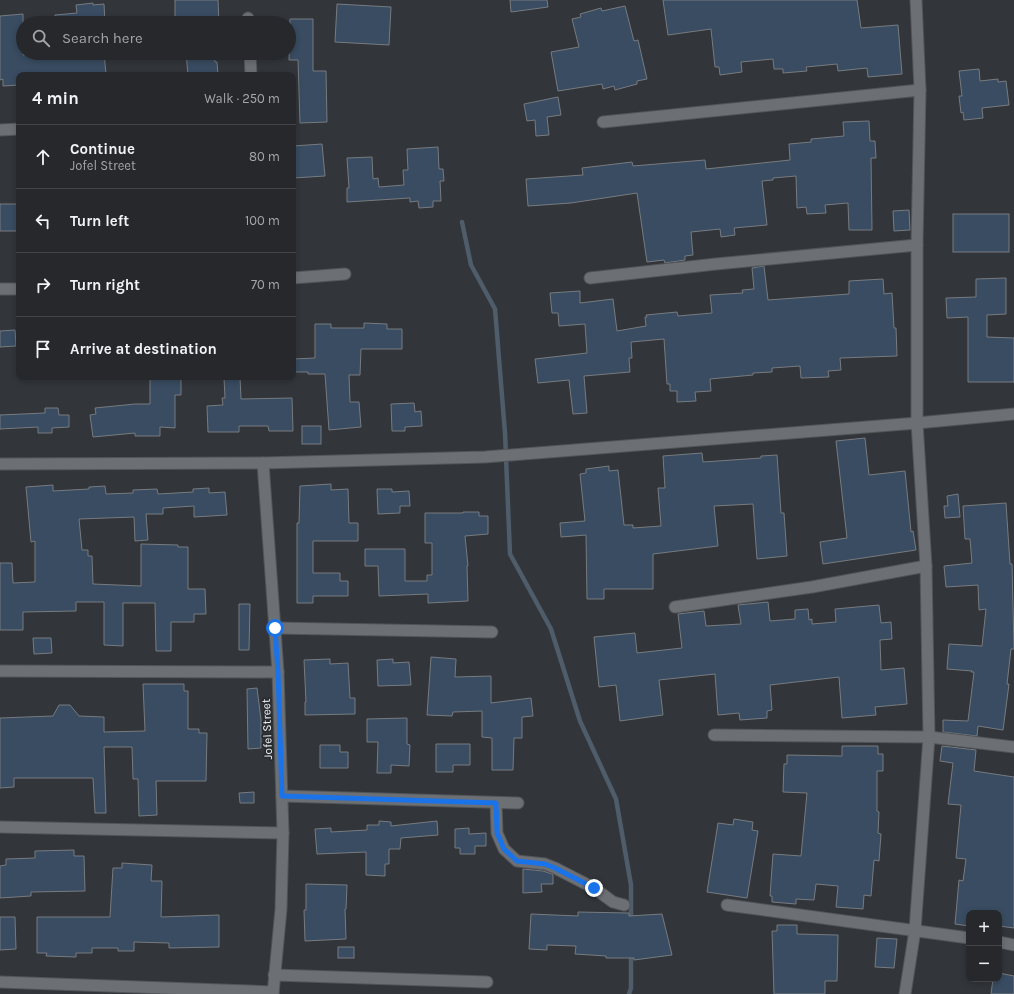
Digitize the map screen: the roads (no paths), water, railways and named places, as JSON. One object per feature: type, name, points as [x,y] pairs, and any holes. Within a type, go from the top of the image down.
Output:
[{"type":"street","points":[[905,994],[915,930],[929,737],[926,566],[917,423],[917,246],[920,90],[916,0]]},
{"type":"street","points":[[250,60],[251,72]]},
{"type":"street","points":[[603,122],[920,90]]},
{"type":"street","points":[[0,130],[16,129]]},
{"type":"street","points":[[590,278],[724,263],[917,246]]},
{"type":"street","points":[[296,278],[345,274]]},
{"type":"street","points":[[0,289],[16,289]]},
{"type":"street","points":[[0,464],[263,463],[485,457],[1014,414]]},
{"type":"street","name":"Jofel Street","points":[[263,463],[278,672],[283,833],[281,909],[273,993]]},
{"type":"street","points":[[675,608],[812,587],[926,566]]},
{"type":"street","points":[[275,628],[492,632]]},
{"type":"street","points":[[0,671],[278,672]]},
{"type":"street","points":[[714,735],[929,737],[1014,747]]},
{"type":"street","points":[[282,796],[518,803]]},
{"type":"street","points":[[496,803],[497,833],[504,849],[517,861],[545,864],[555,868],[594,888],[613,902],[624,905]]},
{"type":"street","points":[[0,827],[283,833]]},
{"type":"street","points":[[727,905],[966,938]]},
{"type":"street","points":[[1002,943],[1014,945]]},
{"type":"street","points":[[274,975],[487,982]]},
{"type":"street","points":[[0,982],[273,993]]},
{"type":"waterway","points":[[462,222],[471,265],[495,309],[505,433],[510,554],[551,629],[580,721],[616,799],[631,885],[631,922]]},
{"type":"waterway","points":[[629,994],[631,988],[631,954]]}]
